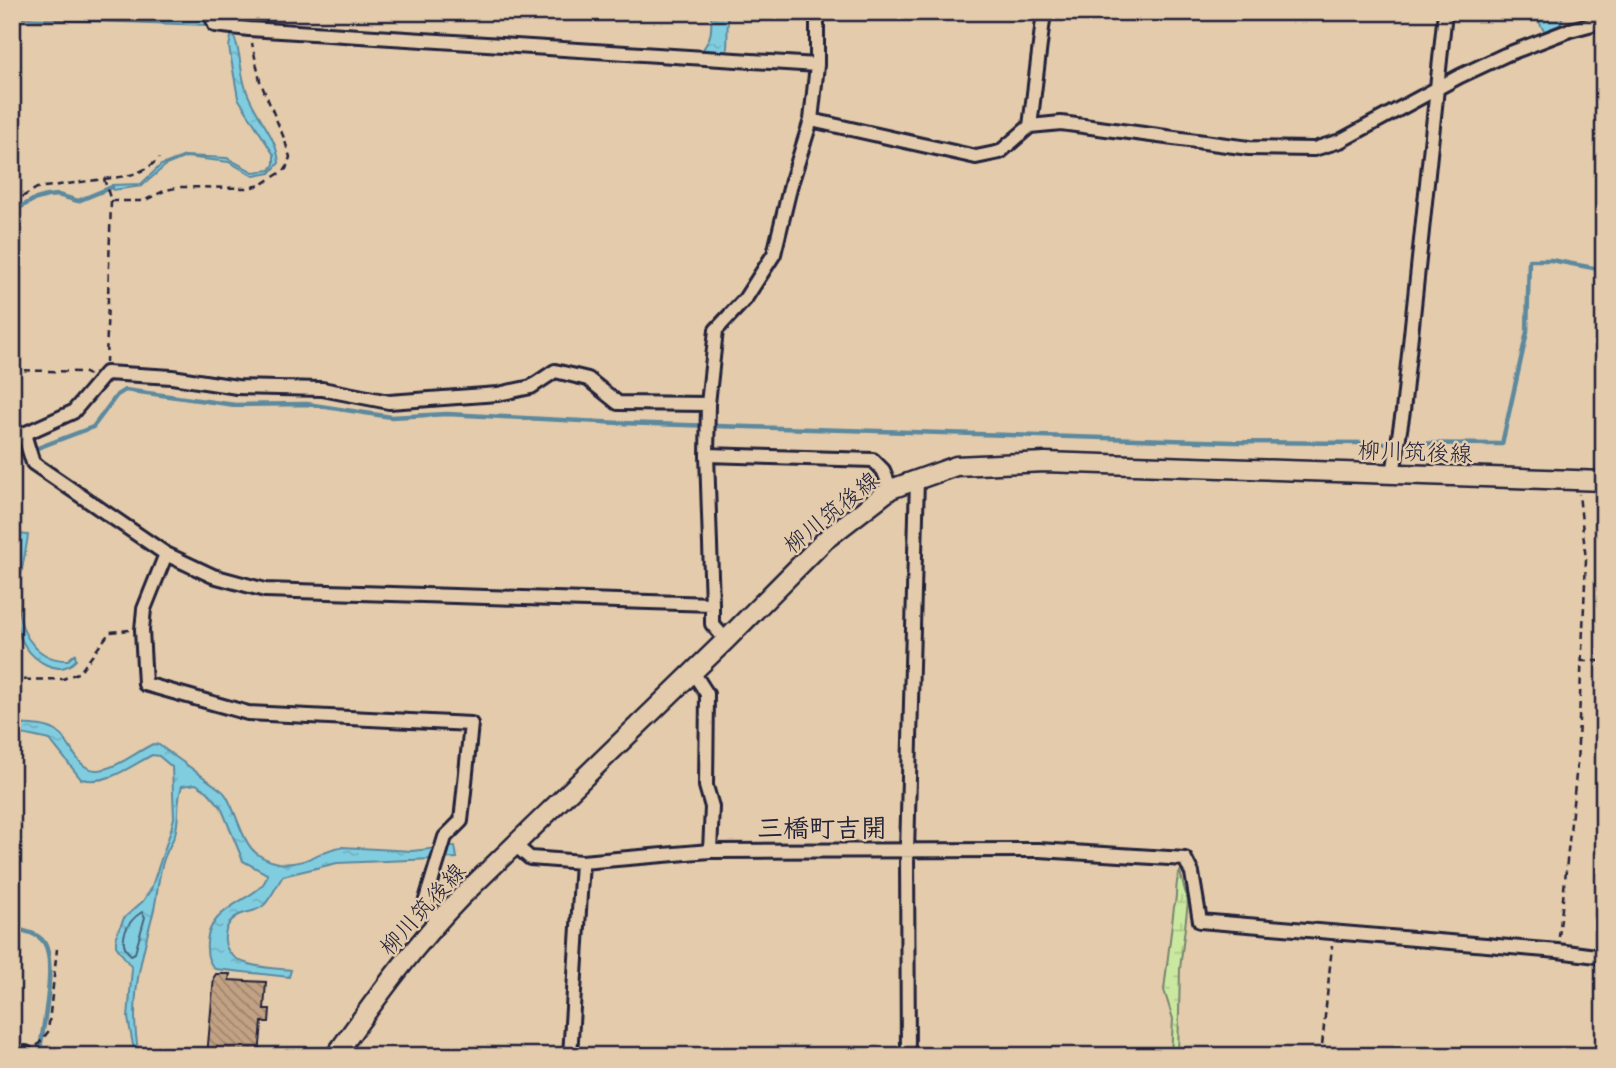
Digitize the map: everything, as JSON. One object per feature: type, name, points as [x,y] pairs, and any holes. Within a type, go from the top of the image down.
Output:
[{"type":"main road","name":"柳川筑後線","points":[[335,1056],[391,978],[438,920],[825,540],[891,489],[956,466],[1045,462],[1604,481]]},
{"type":"street","points":[[210,12],[215,25],[249,29],[817,65]]},
{"type":"street","points":[[726,640],[712,624],[707,455],[708,404],[716,330],[745,299],[774,254],[791,184],[811,120],[817,65],[817,19],[811,12]]},
{"type":"street","points":[[1030,126],[1044,12]]},
{"type":"street","points":[[1393,474],[1403,411],[1445,12]]},
{"type":"street","points":[[811,120],[976,157],[999,152],[1030,126],[1061,123],[1085,124],[1173,139],[1250,148],[1314,149],[1340,141],[1437,88],[1534,42],[1604,21]]},
{"type":"street","points":[[708,404],[618,403],[588,379],[555,371],[531,387],[498,394],[389,402],[322,389],[237,387],[172,377],[103,376],[73,412],[18,436],[33,463],[166,554],[213,576],[265,590],[712,604]]},
{"type":"street","points":[[707,455],[873,460],[883,470],[891,489]]},
{"type":"street","points":[[908,1056],[907,852],[917,480]]},
{"type":"street","points":[[166,554],[144,609],[142,630],[145,684],[248,713],[471,724],[461,821],[445,837],[425,903],[438,920]]},
{"type":"street","points":[[693,672],[707,694],[706,786],[712,807],[710,851]]},
{"type":"street","points":[[515,845],[530,858],[582,862],[710,851],[1039,850],[1185,859],[1192,873],[1199,921],[1604,957]]},
{"type":"street","points":[[570,1056],[582,862]]},
{"type":"street","points":[[12,1055],[26,1053]]},
{"type":"path","points":[[111,201],[143,201],[166,190],[181,187],[247,188],[261,185],[286,169],[290,157],[260,81],[249,29]]},
{"type":"path","points":[[12,203],[37,188],[137,175],[159,158]]},
{"type":"path","points":[[12,370],[83,372],[103,376],[111,201],[104,179]]},
{"type":"path","points":[[1558,951],[1577,765],[1586,560],[1578,480]]},
{"type":"path","points":[[12,680],[63,679],[80,672],[110,632],[142,630]]},
{"type":"path","points":[[1581,661],[1604,662]]},
{"type":"path","points":[[1321,1056],[1333,932]]},
{"type":"path","points":[[26,1053],[34,1049],[48,1032],[57,948]]},
{"type":"green space","points":[[1180,872],[1188,902],[1180,969],[1178,1056],[1171,1056],[1173,1019],[1164,990]]},
{"type":"water","points":[[711,12],[728,12],[727,53],[700,53],[710,34]]},
{"type":"water","points":[[1537,12],[1564,12],[1560,25],[1544,31]]},
{"type":"water","points":[[12,13],[207,20],[206,25],[12,18]]},
{"type":"water","points":[[232,32],[247,92],[270,135],[279,163],[270,173],[254,176],[229,162],[186,157],[166,165],[142,186],[113,190],[112,185],[141,184],[161,165],[185,156],[227,158],[253,172],[270,170],[274,164],[274,155],[238,98],[229,47]]},
{"type":"water","points":[[12,533],[28,535],[19,593],[19,612],[24,631],[34,646],[49,657],[68,660],[75,654],[76,660],[66,667],[47,665],[32,655],[22,641],[12,606]]},
{"type":"water","points":[[12,724],[40,726],[56,731],[81,763],[95,770],[111,767],[153,744],[159,745],[224,793],[246,841],[258,855],[267,860],[289,864],[342,847],[412,851],[455,846],[457,858],[337,863],[283,876],[262,907],[239,915],[231,921],[225,939],[228,950],[242,962],[291,970],[289,977],[215,969],[209,960],[208,934],[224,912],[264,883],[267,874],[243,861],[221,807],[208,792],[196,784],[182,786],[174,837],[162,866],[137,986],[135,1020],[139,1056],[135,1056],[128,1018],[132,968],[116,946],[116,936],[124,918],[143,901],[151,889],[170,833],[174,818],[172,767],[159,756],[152,755],[109,777],[81,779],[50,740],[12,732]]},
{"type":"water","points":[[12,835],[19,875],[12,899]]},
{"type":"building","points":[[216,974],[230,974],[229,980],[266,982],[264,1009],[270,1009],[269,1022],[262,1022],[259,1056],[207,1056]]},
{"type":"waterway","points":[[12,212],[33,200],[47,196],[58,195],[78,201],[112,187]]},
{"type":"waterway","points":[[12,455],[19,455],[93,427],[117,395],[125,390],[235,405],[307,404],[391,417],[447,414],[620,423],[1233,442],[1502,444],[1527,332],[1529,260],[1551,260],[1604,270]]},
{"type":"waterway","points":[[12,928],[37,936],[47,950],[49,979],[39,1056]]},
{"type":"district","name":"三橋町吉開","points":[[822,826]]}]
